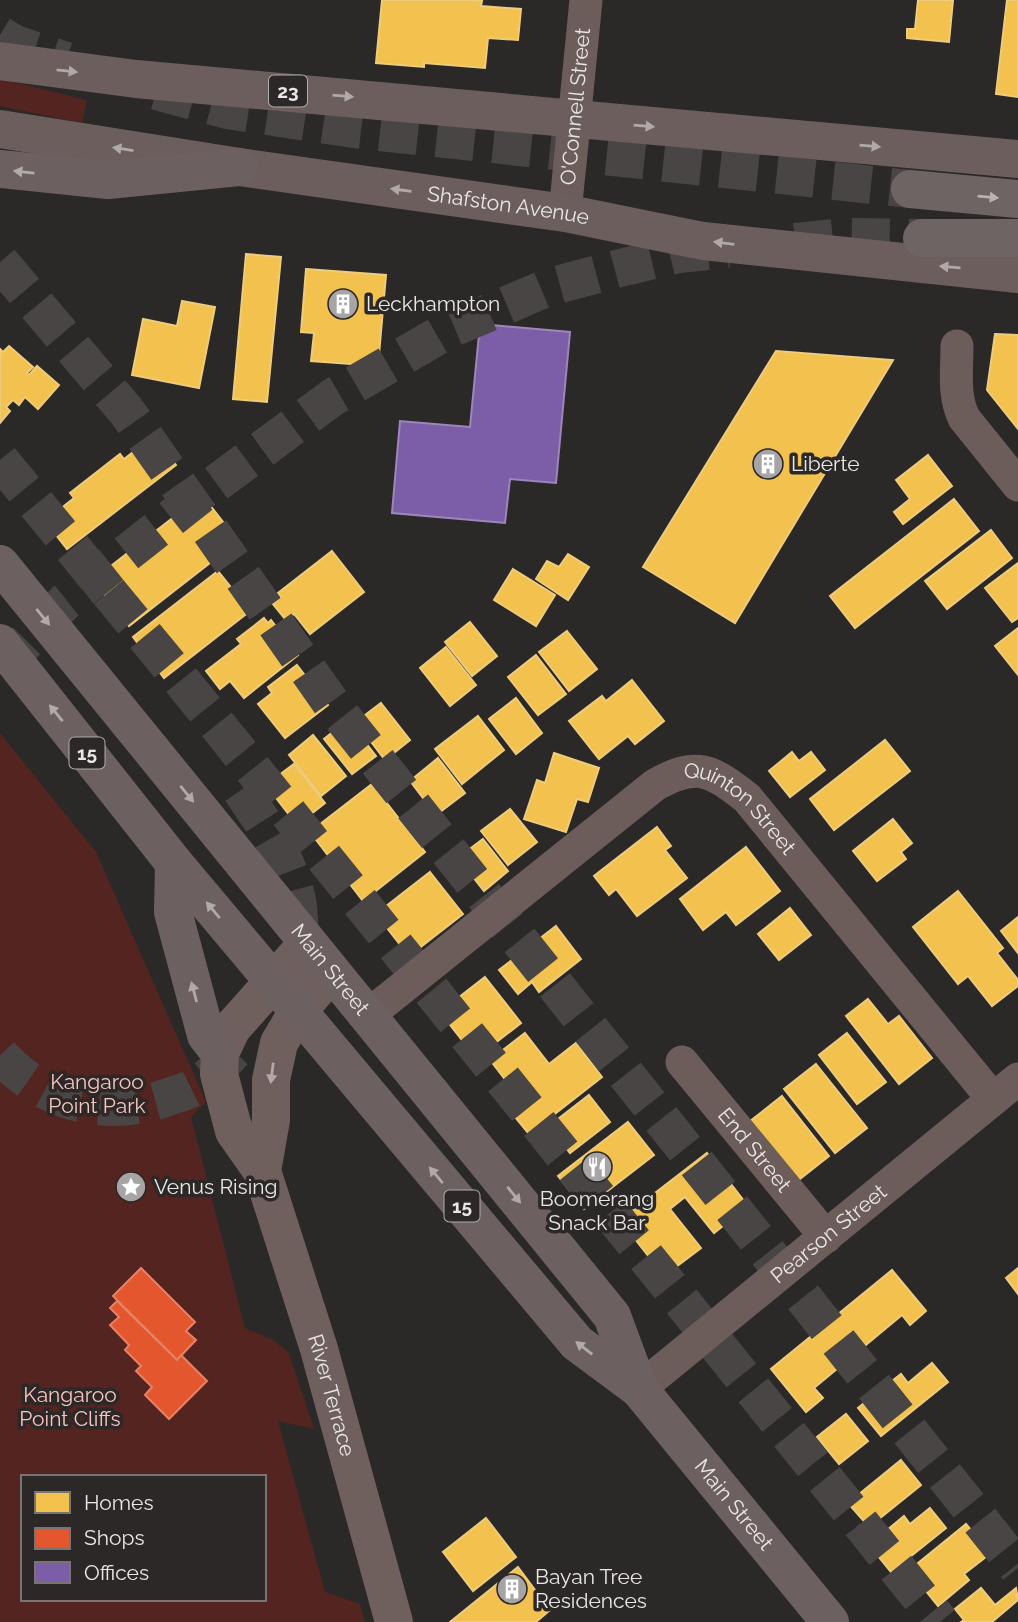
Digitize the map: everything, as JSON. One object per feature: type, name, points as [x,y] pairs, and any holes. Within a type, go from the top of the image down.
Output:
[{"type":"highway","points":[[0,169],[108,180],[239,167]]},
{"type":"highway","points":[[910,189],[1018,199]]},
{"type":"highway","points":[[922,238],[1018,238]]},
{"type":"highway","name":"Main Street","points":[[0,564],[612,1316],[639,1389]]},
{"type":"highway","name":"Main Street","points":[[0,643],[174,863],[577,1343],[639,1389],[830,1622]]},
{"type":"highway","points":[[174,863],[173,912],[206,1035],[220,1053]]},
{"type":"main road","name":"23","points":[[0,61],[136,79],[1018,159]]},
{"type":"main road","name":"Shafston Avenue","points":[[0,129],[239,167],[565,213],[703,241],[1018,274]]},
{"type":"main road","points":[[220,1053],[232,1028],[307,944]]},
{"type":"main road","name":"River Terrace","points":[[262,1171],[271,1120],[274,1059],[279,1043],[298,1011],[331,973]]},
{"type":"main road","name":"River Terrace","points":[[220,1053],[220,1084],[234,1131],[262,1171],[318,1349],[394,1622]]},
{"type":"street","name":"O'Connell Street","points":[[565,213],[586,0]]},
{"type":"street","points":[[957,346],[956,396],[959,407],[964,418],[1018,485]]},
{"type":"street","name":"Quinton Street","points":[[367,1016],[656,785],[678,773],[704,771],[724,780],[747,798],[1006,1089]]},
{"type":"street","name":"End Street","points":[[682,1062],[826,1237]]},
{"type":"street","name":"Pearson Street","points":[[639,1389],[1006,1089]]},
{"type":"green space","points":[[0,79],[87,100],[82,123],[0,106]]},
{"type":"green space","name":"Kangaroo Point Park","points":[[0,733],[96,852],[206,1102],[191,1117],[245,1328],[273,1340],[289,1353],[314,1429],[278,1421],[325,1592],[360,1604],[365,1622],[0,1622]]},
{"type":"building: Homes","points":[[382,0],[471,0],[482,1],[481,6],[521,9],[518,40],[488,38],[485,68],[424,63],[424,67],[376,63]]},
{"type":"building: Homes","points":[[918,0],[953,0],[949,42],[907,38],[907,29],[915,29]]},
{"type":"building: Homes","points":[[1007,0],[1018,0],[1018,97],[996,94]]},
{"type":"building: Homes","points":[[246,254],[281,257],[267,402],[233,399]]},
{"type":"building: Homes","name":"Leckhampton","points":[[306,269],[386,275],[378,366],[311,361],[314,333],[301,332]]},
{"type":"building: Homes","points":[[182,301],[215,307],[199,388],[132,375],[143,319],[177,326]]},
{"type":"building: Homes","points":[[995,334],[1018,335],[1018,429],[987,390]]},
{"type":"building: Homes","points":[[9,346],[33,367],[27,373],[29,375],[37,366],[59,385],[38,409],[25,397],[19,405],[13,400],[6,407],[10,411],[0,423],[0,349],[3,352]]},
{"type":"building: Homes","name":"Liberte","points":[[776,351],[893,360],[735,623],[643,567]]},
{"type":"building: Homes","points":[[154,436],[176,465],[67,549],[45,521],[74,498],[70,493],[120,454],[124,459]]},
{"type":"building: Homes","points":[[928,455],[952,486],[903,524],[894,512],[910,499],[896,480]]},
{"type":"building: Homes","points":[[202,495],[238,541],[129,626],[93,580]]},
{"type":"building: Homes","points":[[954,499],[979,531],[855,628],[830,596]]},
{"type":"building: Homes","points":[[991,530],[1012,558],[947,609],[925,581]]},
{"type":"building: Homes","points":[[332,551],[364,592],[310,634],[294,614],[286,620],[273,604],[281,597],[278,593]]},
{"type":"building: Homes","points":[[568,554],[589,567],[568,600],[536,579],[547,561],[559,567]]},
{"type":"building: Homes","points":[[1018,563],[1018,618],[1012,622],[985,588]]},
{"type":"building: Homes","points":[[513,569],[555,595],[536,626],[494,600]]},
{"type":"building: Homes","points":[[218,571],[250,611],[164,678],[133,637]]},
{"type":"building: Homes","points":[[264,618],[268,623],[271,620],[298,655],[244,698],[230,681],[220,689],[206,671],[241,644],[237,639]]},
{"type":"building: Homes","points":[[470,622],[497,656],[472,676],[445,642]]},
{"type":"building: Homes","points":[[1018,628],[1018,675],[995,646]]},
{"type":"building: Homes","points":[[567,631],[597,669],[569,691],[539,652]]},
{"type":"building: Homes","points":[[446,647],[476,685],[450,706],[420,668]]},
{"type":"building: Homes","points":[[536,655],[566,694],[538,715],[508,677]]},
{"type":"building: Homes","points":[[297,665],[328,705],[285,738],[258,704],[272,693],[268,687]]},
{"type":"building: Homes","points":[[632,680],[664,721],[635,744],[628,736],[599,759],[569,721],[602,696],[606,701]]},
{"type":"building: Homes","points":[[516,698],[542,733],[516,754],[489,719]]},
{"type":"building: Homes","points":[[381,703],[410,740],[385,760],[356,722]]},
{"type":"building: Homes","points":[[478,716],[504,750],[462,784],[435,749]]},
{"type":"building: Homes","points":[[348,720],[376,756],[352,774],[324,739]]},
{"type":"building: Homes","points":[[313,735],[346,776],[321,796],[289,755]]},
{"type":"building: Homes","points":[[885,740],[910,771],[834,830],[810,799]]},
{"type":"building: Homes","points":[[792,752],[799,761],[811,752],[825,770],[790,797],[769,771]]},
{"type":"building: Homes","points":[[554,753],[599,768],[588,802],[577,799],[566,832],[524,819],[537,780],[545,783]]},
{"type":"building: Homes","points":[[438,758],[465,793],[436,815],[410,781]]},
{"type":"building: Homes","points":[[294,764],[325,803],[297,825],[266,785]]},
{"type":"building: Homes","points":[[372,784],[425,852],[363,901],[310,832]]},
{"type":"building: Homes","points":[[510,809],[537,842],[508,865],[481,831]]},
{"type":"building: Homes","points":[[893,819],[912,843],[901,852],[906,859],[877,881],[853,851]]},
{"type":"building: Homes","points":[[657,827],[671,846],[665,850],[687,878],[637,916],[616,889],[609,895],[594,876]]},
{"type":"building: Homes","points":[[483,839],[508,871],[484,891],[458,858]]},
{"type":"building: Homes","points":[[746,847],[780,891],[736,925],[726,912],[703,930],[680,899]]},
{"type":"building: Homes","points":[[430,872],[463,914],[409,956],[376,914]]},
{"type":"building: Homes","points":[[958,891],[1003,948],[997,953],[1018,980],[1018,986],[992,1006],[968,976],[958,984],[913,927]]},
{"type":"building: Homes","points":[[790,908],[811,935],[779,960],[758,934]]},
{"type":"building: Homes","points":[[1018,917],[1018,953],[1001,931]]},
{"type":"building: Homes","points":[[556,926],[581,959],[539,992],[532,982],[518,994],[499,970]]},
{"type":"building: Homes","points":[[485,977],[521,1023],[476,1058],[440,1012]]},
{"type":"building: Homes","points":[[868,999],[888,1024],[899,1016],[932,1058],[899,1084],[846,1016]]},
{"type":"building: Homes","points":[[525,1033],[549,1064],[576,1043],[602,1077],[529,1134],[502,1101],[514,1091],[490,1060]]},
{"type":"building: Homes","points":[[847,1033],[886,1082],[857,1104],[819,1055]]},
{"type":"building: Homes","points":[[816,1064],[867,1128],[835,1153],[784,1089]]},
{"type":"building: Homes","points":[[589,1095],[610,1122],[570,1153],[549,1126]]},
{"type":"building: Homes","points":[[782,1096],[829,1156],[796,1182],[749,1122]]},
{"type":"building: Homes","points":[[628,1122],[654,1155],[584,1209],[558,1176]]},
{"type":"building: Homes","points":[[707,1153],[748,1206],[714,1233],[685,1197],[670,1209],[701,1248],[664,1276],[620,1220]]},
{"type":"building: Homes","points":[[1018,1268],[1018,1294],[1006,1278]]},
{"type":"building: Homes","points":[[892,1270],[926,1311],[910,1325],[902,1315],[814,1388],[823,1398],[806,1412],[771,1369]]},
{"type":"building: Homes","points":[[932,1363],[948,1382],[881,1436],[858,1408],[901,1374],[908,1383]]},
{"type":"building: Homes","points":[[846,1414],[868,1441],[839,1464],[817,1437]]},
{"type":"building: Homes","points":[[901,1460],[921,1485],[869,1527],[848,1503]]},
{"type":"building: Homes","points":[[930,1508],[946,1528],[891,1572],[869,1545],[904,1516],[910,1524]]},
{"type":"building: Homes","points":[[486,1518],[516,1557],[473,1591],[443,1552]]},
{"type":"building: Homes","points":[[966,1524],[991,1553],[964,1574],[969,1580],[938,1606],[925,1590],[931,1585],[929,1583],[926,1586],[912,1568]]},
{"type":"building: Homes","name":"Bayan Tree Residences","points":[[518,1567],[550,1610],[536,1622],[450,1622]]},
{"type":"building: Homes","points":[[981,1588],[995,1605],[1016,1588],[1018,1600],[992,1622],[961,1622],[964,1620],[955,1609]]},
{"type":"building: Shops","points":[[141,1268],[195,1322],[186,1331],[196,1340],[177,1360],[113,1296]]},
{"type":"building: Shops","points":[[117,1301],[177,1360],[181,1355],[207,1381],[169,1419],[145,1395],[152,1387],[136,1371],[141,1366],[125,1350],[129,1345],[110,1325],[119,1317],[110,1308]]},
{"type":"building: Offices","points":[[480,324],[570,332],[556,483],[510,479],[505,523],[392,513],[400,421],[470,427]]},
{"type":"tunnel","points":[[0,35],[15,44],[66,61]]},
{"type":"tunnel","points":[[156,91],[227,110],[361,130],[910,189]]},
{"type":"tunnel","points":[[795,242],[843,237],[922,238]]},
{"type":"tunnel","points":[[0,668],[65,602],[199,496],[333,397],[448,330],[549,287],[679,254],[728,249]]},
{"type":"tunnel","points":[[0,262],[127,412],[331,703],[1018,1568]]},
{"type":"tunnel","points":[[0,460],[173,670],[940,1622]]},
{"type":"tunnel","points":[[241,790],[267,829],[288,870],[298,906],[300,949]]},
{"type":"tunnel","points":[[0,1055],[18,1072],[57,1096],[79,1103],[124,1107],[147,1103],[193,1088],[239,1046]]},
{"type":"place","name":"Leckhampton","points":[[343,304]]},
{"type":"place","name":"Liberte","points":[[768,464]]},
{"type":"place","name":"Boomerang Snack Bar","points":[[597,1167]]},
{"type":"place","name":"Venus Rising","points":[[131,1187]]},
{"type":"place","name":"Bayan Tree Residences","points":[[512,1589]]},
{"type":"park label","name":"Kangaroo Point Cliffs","points":[[70,1407]]}]
